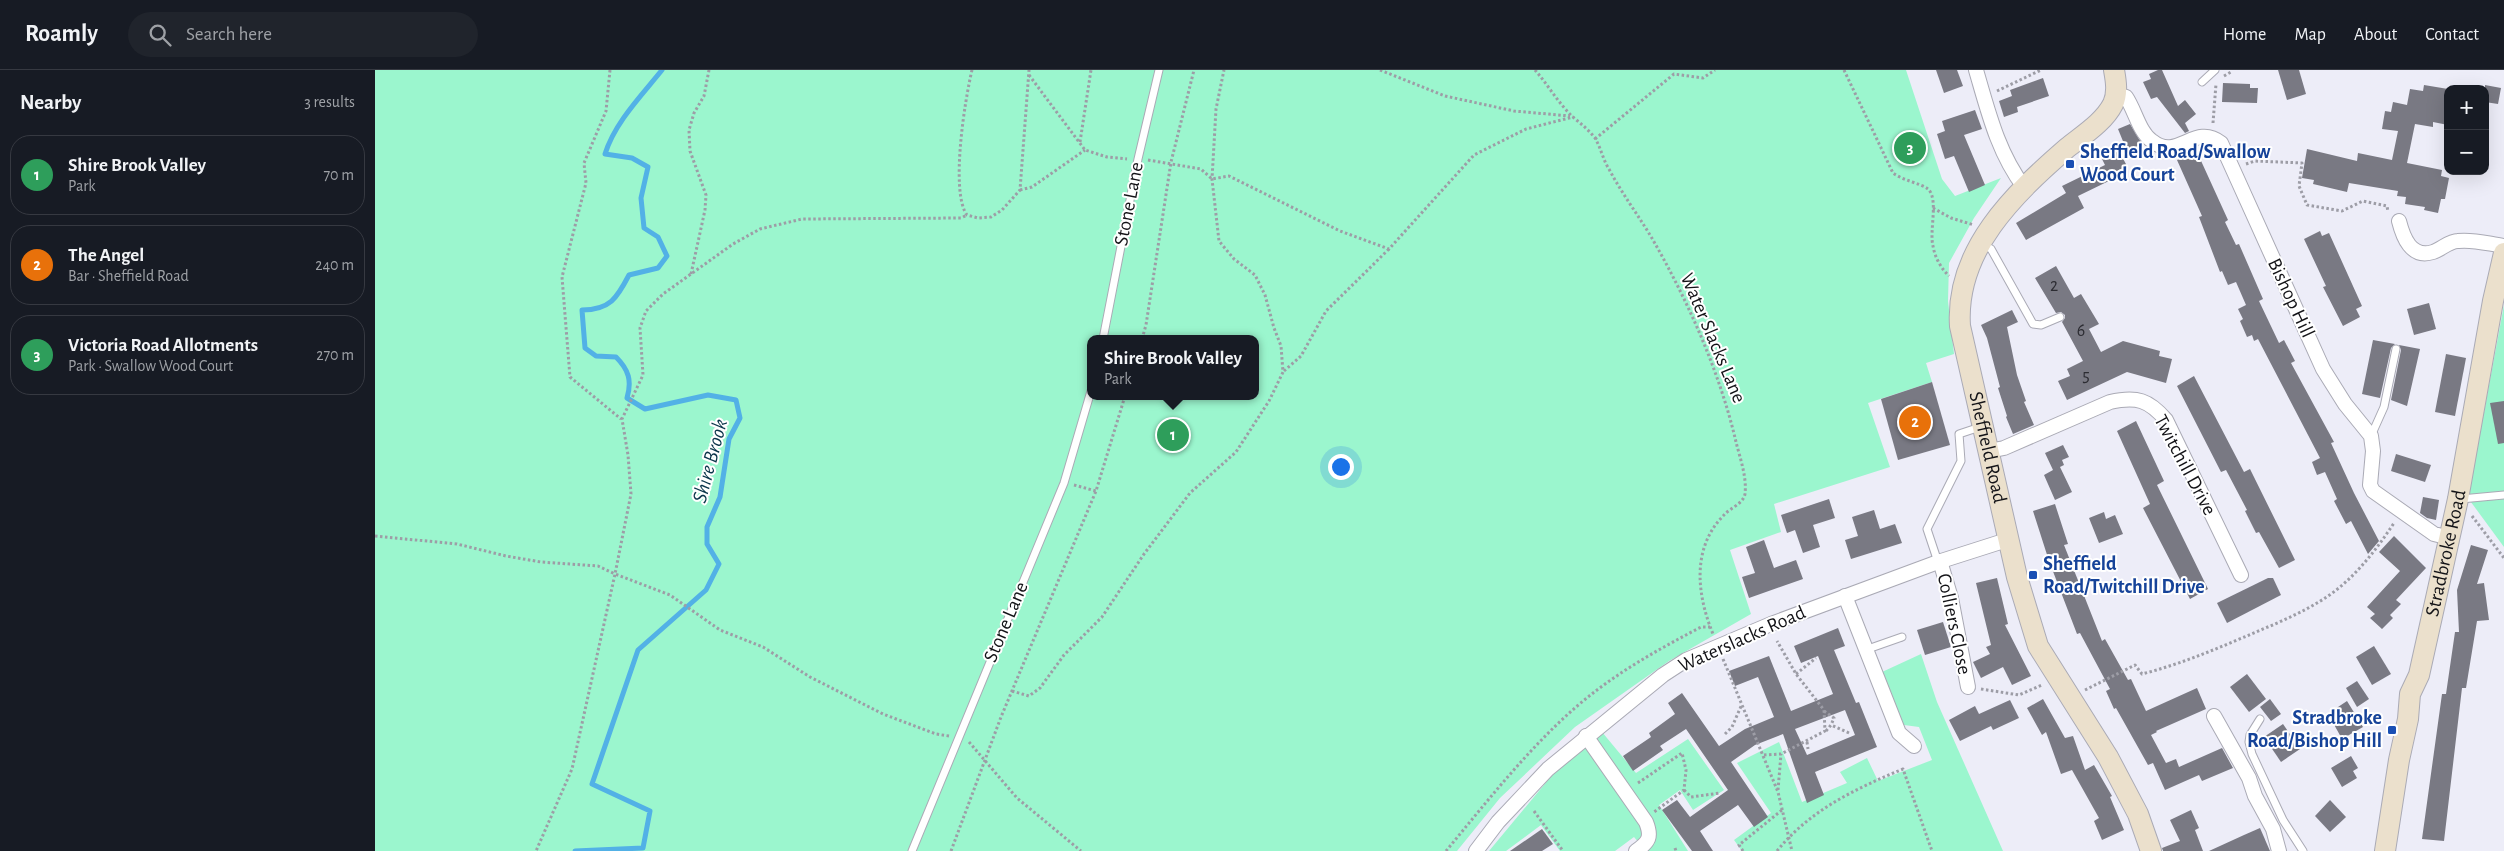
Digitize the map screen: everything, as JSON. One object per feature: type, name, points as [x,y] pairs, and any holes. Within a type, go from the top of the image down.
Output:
[{"type":"main road","points":[[2114,70],[2116,94]]},
{"type":"main road","name":"Sheffield Road","points":[[2116,94],[2111,108],[2099,122],[2025,187],[1994,222],[1978,234],[1959,305],[1961,326],[1989,451],[2028,616],[2038,646],[2112,765],[2138,814],[2151,851]]},
{"type":"main road","name":"Stradbroke Road","points":[[2385,851],[2399,760],[2408,718],[2409,694],[2419,675],[2450,538],[2463,506],[2504,253]]},
{"type":"street","points":[[1976,70],[1999,144],[2011,170],[2025,187]]},
{"type":"street","name":"Bishop Hill","points":[[2116,94],[2126,97],[2150,141],[2163,148],[2174,148],[2201,136],[2212,136],[2221,143],[2323,369],[2345,404],[2371,436]]},
{"type":"street","points":[[2393,218],[2412,250],[2422,253],[2433,252],[2456,240],[2504,246]]},
{"type":"street","name":"Twitchill Drive","points":[[1989,451],[2004,448],[2110,402],[2138,400],[2149,404],[2166,420],[2241,575]]},
{"type":"street","points":[[2371,436],[2373,451],[2370,485],[2378,496],[2402,510],[2434,534],[2450,538]]},
{"type":"street","name":"Waterslacks Road","points":[[1476,851],[1498,822],[1548,769],[1586,736],[1663,675],[1686,660],[1771,624],[1845,596],[2010,539]]},
{"type":"street","name":"Colliers Close","points":[[1939,562],[1951,598],[1968,687]]},
{"type":"street","points":[[1845,596],[1899,733],[1914,746]]},
{"type":"street","points":[[2214,716],[2249,778],[2255,796],[2273,829],[2279,851]]},
{"type":"street","points":[[1586,736],[1646,822],[1649,838],[1647,843],[1636,851]]},
{"type":"lane","name":"Stone Lane","points":[[1104,335],[1138,159],[1159,70]]},
{"type":"lane","points":[[2202,82],[2215,70]]},
{"type":"lane","points":[[1978,234],[1991,249],[2033,324],[2041,325],[2059,317]]},
{"type":"lane","points":[[2371,436],[2383,407],[2396,348]]},
{"type":"lane","name":"Stone Lane","points":[[912,851],[957,738],[1064,483],[1088,400]]},
{"type":"lane","points":[[1939,562],[1927,529],[1961,461],[1959,434],[1984,426]]},
{"type":"lane","points":[[2463,506],[2504,495]]},
{"type":"lane","points":[[1865,650],[1902,637]]},
{"type":"lane","points":[[2260,719],[2250,735],[2249,742],[2252,754],[2283,820],[2303,851]]},
{"type":"path","points":[[610,70],[606,111],[584,164],[586,183],[562,277],[570,377],[622,419]]},
{"type":"path","points":[[691,275],[705,210],[706,195],[690,151],[689,130],[694,113],[704,96],[709,70]]},
{"type":"path","points":[[967,215],[960,200],[960,160],[966,94],[972,70]]},
{"type":"path","points":[[1020,190],[1029,70]]},
{"type":"path","points":[[1079,142],[1091,70]]},
{"type":"path","points":[[1143,335],[1171,162],[1194,70]]},
{"type":"path","points":[[1224,70],[1215,109],[1211,179],[1219,241],[1234,259],[1255,275],[1265,295],[1281,346],[1283,372]]},
{"type":"path","points":[[1380,70],[1445,96],[1514,111],[1573,117]]},
{"type":"path","name":"Water Slacks Lane","points":[[1535,70],[1573,117],[1585,126],[1595,139],[1608,169],[1653,241],[1691,317],[1726,399],[1744,474],[1745,495],[1741,502],[1723,515],[1705,541],[1700,559],[1700,593],[1715,640]]},
{"type":"path","points":[[1595,139],[1673,72],[1703,78],[1715,70]]},
{"type":"path","points":[[1844,70],[1893,173],[1903,181],[1927,188],[1933,195],[1933,246],[1939,264],[1950,278],[1965,282]]},
{"type":"path","points":[[1993,92],[2040,70]]},
{"type":"path","points":[[2213,123],[2217,82],[2231,72]]},
{"type":"path","points":[[1029,75],[1085,150],[1107,157],[1171,162],[1201,169],[1211,179]]},
{"type":"path","points":[[1012,692],[1029,696],[1040,688],[1064,655],[1102,617],[1144,554],[1190,494],[1236,452],[1269,401],[1283,372],[1301,356],[1326,311],[1389,249],[1474,155],[1526,129],[1573,117]]},
{"type":"path","points":[[536,851],[572,768],[615,574],[631,494],[628,455],[622,419],[645,367],[641,328],[646,311],[663,294],[733,244],[760,229],[802,219],[961,218],[967,215],[978,218],[991,217],[1002,210],[1020,190],[1032,187],[1085,150]]},
{"type":"path","points":[[2247,163],[2255,161],[2302,163],[2299,186],[2307,205],[2343,211],[2363,201],[2387,206],[2393,218]]},
{"type":"path","points":[[1211,179],[1229,176],[1340,232],[1389,249]]},
{"type":"path","points":[[1933,208],[1978,234]]},
{"type":"path","points":[[951,851],[1012,692],[1096,491],[1124,400]]},
{"type":"path","points":[[1064,483],[1096,491]]},
{"type":"path","points":[[2463,506],[2504,558]]},
{"type":"path","points":[[2081,693],[2135,665],[2142,674],[2175,665],[2284,621],[2330,594],[2353,574],[2382,541],[2402,510]]},
{"type":"path","points":[[375,536],[457,544],[541,562],[598,566],[669,595],[720,630],[763,647],[809,677],[883,714],[936,734],[969,742],[1017,798],[1081,851]]},
{"type":"path","points":[[1446,851],[1513,771],[1596,691],[1643,658],[1701,627],[1710,627]]},
{"type":"path","points":[[1764,755],[1781,754],[1807,742],[1825,731],[1831,725],[1834,718],[1824,710],[1796,674],[1777,641]]},
{"type":"path","points":[[1723,657],[1778,792],[1792,851]]},
{"type":"path","points":[[1796,674],[1816,658]]},
{"type":"path","points":[[1968,687],[2019,695],[2057,679]]},
{"type":"path","points":[[1725,734],[1732,728],[1742,704]]},
{"type":"path","points":[[1824,710],[1825,731]]},
{"type":"path","points":[[1831,725],[1849,733]]},
{"type":"path","points":[[1807,742],[1808,749]]},
{"type":"path","points":[[1638,783],[1681,753],[1685,770],[1684,790],[1691,797],[1720,793]]},
{"type":"path","points":[[1778,792],[1781,754]]},
{"type":"path","points":[[1777,851],[1789,836],[1817,812],[1840,797],[1903,769],[1932,851]]},
{"type":"path","points":[[1652,813],[1684,790]]},
{"type":"path","points":[[1743,851],[1739,845],[1782,810]]},
{"type":"path","points":[[1534,811],[1563,851]]},
{"type":"green space","points":[[375,70],[1906,70],[1942,179],[1955,196],[2001,178],[1974,218],[1949,263],[1948,301],[1954,354],[1926,363],[1932,382],[1868,403],[1890,467],[1774,504],[1781,532],[1730,550],[1751,614],[1669,661],[1575,727],[1500,798],[1457,851],[375,851]]},
{"type":"green space","points":[[2504,305],[2504,547],[2468,498]]},
{"type":"green space","points":[[1921,654],[1937,702],[2003,851],[1742,851],[1734,840],[1771,813],[1737,763],[1779,742],[1802,802],[1847,783],[1840,772],[1867,758],[1878,781],[1932,760],[1919,727],[1904,725],[1882,672]]},
{"type":"green space","points":[[1602,732],[1636,773],[1688,739],[1724,790],[1693,810],[1680,790],[1659,805],[1688,851],[1646,851],[1634,837],[1615,851],[1560,851],[1541,825],[1506,851],[1489,851],[1553,774]]},
{"type":"building","points":[[1936,70],[1957,70],[1963,86],[1944,93]]},
{"type":"building","points":[[2162,70],[2178,106],[2185,100],[2196,114],[2185,123],[2189,131],[2185,133],[2157,97],[2151,99],[2143,82],[2151,79],[2149,74]]},
{"type":"building","points":[[2278,70],[2299,70],[2306,94],[2287,100]]},
{"type":"building","points":[[2043,78],[2049,96],[2017,107],[2018,112],[2004,117],[1999,101],[2012,96],[2010,90]]},
{"type":"building","points":[[2223,83],[2250,84],[2250,88],[2258,88],[2257,103],[2222,102]]},
{"type":"building","points":[[2424,85],[2444,88],[2444,124],[2433,122],[2433,127],[2415,124],[2407,163],[2442,170],[2441,176],[2449,178],[2445,199],[2441,199],[2438,213],[2424,210],[2425,207],[2405,204],[2406,197],[2397,196],[2398,191],[2349,183],[2347,192],[2313,184],[2314,180],[2302,178],[2307,149],[2357,161],[2358,153],[2392,160],[2398,131],[2382,129],[2385,111],[2391,112],[2393,102],[2407,105],[2410,89],[2423,91]]},
{"type":"building","points":[[2489,86],[2501,88],[2498,104],[2489,103]]},
{"type":"building","points":[[1975,110],[1982,129],[1964,135],[1985,185],[1969,192],[1954,156],[1945,159],[1937,134],[1945,131],[1942,121]]},
{"type":"building","points":[[2130,124],[2142,144],[2127,151],[2118,129]]},
{"type":"building","points":[[2119,151],[2127,166],[2111,174],[2113,179],[2078,196],[2084,208],[2026,240],[2016,223],[2066,193],[2062,186],[2105,165],[2102,159]]},
{"type":"building","points":[[2197,152],[2228,220],[2225,222],[2236,245],[2239,244],[2263,299],[2259,301],[2279,343],[2284,340],[2295,361],[2291,363],[2334,442],[2331,443],[2379,541],[2368,554],[2351,521],[2346,524],[2334,501],[2337,499],[2325,472],[2317,475],[2312,462],[2320,458],[2258,339],[2254,341],[2252,335],[2247,337],[2240,321],[2243,319],[2238,309],[2246,305],[2236,282],[2228,285],[2222,271],[2220,272],[2199,217],[2202,216],[2177,160]]},
{"type":"building","points":[[2320,231],[2322,236],[2329,233],[2362,306],[2356,309],[2360,317],[2343,326],[2323,287],[2326,286],[2304,239]]},
{"type":"building","points":[[2056,266],[2074,298],[2081,294],[2099,324],[2089,329],[2101,352],[2123,341],[2160,351],[2159,356],[2172,359],[2166,383],[2127,372],[2067,400],[2058,381],[2070,376],[2067,369],[2083,361],[2062,322],[2065,315],[2061,312],[2056,313],[2035,278]]},
{"type":"building","points":[[2429,303],[2436,329],[2414,335],[2407,309]]},
{"type":"building","points":[[2012,310],[2018,322],[2007,327],[2017,375],[2026,401],[2024,402],[2034,425],[2013,434],[1998,388],[2000,387],[1987,338],[1981,325]]},
{"type":"building","points":[[2373,340],[2395,344],[2391,348],[2380,398],[2362,394]]},
{"type":"building","points":[[2399,345],[2420,349],[2407,406],[2391,400],[2401,350]]},
{"type":"building","points":[[2446,354],[2466,358],[2455,416],[2435,412]]},
{"type":"building","points":[[2194,376],[2244,472],[2250,469],[2295,560],[2279,568],[2259,532],[2256,533],[2245,511],[2247,510],[2226,470],[2221,472],[2177,386]]},
{"type":"building","points":[[1932,382],[1950,445],[1898,460],[1881,399]]},
{"type":"building","points":[[2504,401],[2504,443],[2498,444],[2490,403]]},
{"type":"building","points":[[2136,421],[2164,481],[2157,485],[2208,589],[2190,599],[2143,508],[2150,504],[2117,431]]},
{"type":"building","points":[[2063,445],[2069,457],[2062,460],[2064,465],[2060,467],[2072,492],[2055,500],[2044,475],[2053,470],[2045,453]]},
{"type":"building","points":[[2396,454],[2431,465],[2425,482],[2391,471]]},
{"type":"building","points":[[2423,497],[2439,500],[2436,520],[2427,518],[2420,513]]},
{"type":"building","points":[[1829,499],[1835,518],[1813,525],[1820,547],[1803,553],[1795,530],[1787,533],[1781,515]]},
{"type":"building","points":[[2055,504],[2068,544],[2064,545],[2102,641],[2105,639],[2128,680],[2131,679],[2146,711],[2197,688],[2206,709],[2151,735],[2166,763],[2176,759],[2179,767],[2222,748],[2233,768],[2202,781],[2199,775],[2165,790],[2153,763],[2148,765],[2116,708],[2114,709],[2106,691],[2110,689],[2080,633],[2077,634],[2049,561],[2033,511]]},
{"type":"building","points":[[1874,510],[1880,529],[1895,524],[1902,543],[1851,559],[1845,540],[1858,536],[1852,517]]},
{"type":"building","points":[[2104,512],[2106,519],[2115,515],[2123,534],[2099,543],[2089,518]]},
{"type":"building","points":[[2394,536],[2426,568],[2396,600],[2401,604],[2390,615],[2393,618],[2382,629],[2370,618],[2375,614],[2367,607],[2400,571],[2379,552]]},
{"type":"building","points":[[1764,540],[1774,568],[1796,560],[1803,579],[1749,598],[1742,577],[1755,573],[1746,547]]},
{"type":"building","points":[[2471,545],[2488,550],[2477,584],[2484,583],[2489,620],[2477,621],[2466,688],[2462,688],[2444,841],[2422,839],[2442,694],[2446,694],[2455,632],[2459,632],[2457,590]]},
{"type":"building","points":[[1997,578],[2008,624],[2005,625],[2031,676],[2012,685],[2003,667],[1981,678],[1973,662],[1990,654],[1986,647],[1991,645],[1976,583]]},
{"type":"building","points":[[2268,578],[2273,578],[2281,595],[2227,623],[2217,603]]},
{"type":"building","points":[[1943,622],[1951,647],[1925,655],[1917,630]]},
{"type":"building","points":[[1838,628],[1845,646],[1834,650],[1856,703],[1859,702],[1877,747],[1815,772],[1824,795],[1807,803],[1783,734],[1755,745],[1731,762],[1768,817],[1754,827],[1738,805],[1700,831],[1713,851],[1692,851],[1662,810],[1677,800],[1690,817],[1728,790],[1686,729],[1660,746],[1663,750],[1633,771],[1623,756],[1651,737],[1649,733],[1675,714],[1668,703],[1682,693],[1719,746],[1745,729],[1774,717],[1758,677],[1735,686],[1729,671],[1769,656],[1791,711],[1833,694],[1818,656],[1801,663],[1794,646]],"holes":[[[1845,710],[1855,735],[1807,755],[1795,729]]]},
{"type":"building","points":[[2374,646],[2391,674],[2372,685],[2356,657]]},
{"type":"building","points":[[2247,674],[2266,699],[2249,712],[2230,687]]},
{"type":"building","points":[[2357,681],[2369,699],[2357,707],[2346,688]]},
{"type":"building","points":[[2043,699],[2065,738],[2073,736],[2085,770],[2094,765],[2112,796],[2110,797],[2124,830],[2102,840],[2094,821],[2099,818],[2072,770],[2061,774],[2046,732],[2042,735],[2027,708]]},
{"type":"building","points":[[2270,699],[2281,714],[2271,721],[2260,707]]},
{"type":"building","points":[[2010,700],[2019,718],[1993,730],[1991,726],[1960,741],[1949,720],[1975,706],[1979,714]]},
{"type":"building","points":[[2347,701],[2363,727],[2342,739],[2331,719],[2335,716],[2332,711]]},
{"type":"building","points":[[2283,724],[2300,749],[2281,762],[2264,737]]},
{"type":"building","points":[[2351,756],[2358,768],[2353,771],[2357,778],[2342,787],[2331,768]]},
{"type":"building","points":[[2330,800],[2346,817],[2330,832],[2315,816]]},
{"type":"building","points":[[2191,810],[2199,828],[2195,830],[2203,851],[2163,851],[2162,848],[2180,841],[2170,820]]},
{"type":"building","points":[[2260,828],[2270,851],[2209,851],[2244,835]]},
{"type":"building","points":[[1542,829],[1553,844],[1542,851],[1510,851]]},
{"type":"waterway","name":"Shire Brook","points":[[575,851],[643,848],[650,811],[592,784],[638,650],[706,590],[719,564],[707,544],[707,527],[720,497],[729,439],[740,418],[736,400],[708,395],[645,409],[627,398],[629,386],[627,371],[616,357],[596,356],[585,348],[582,310],[599,308],[606,305],[621,290],[629,275],[658,268],[667,256],[658,237],[644,228],[641,198],[648,167],[632,158],[605,154],[622,120],[662,70]]},
{"type":"place","name":"Victoria Road Allotments","points":[[1910,148]]},
{"type":"place","name":"Sheffield Road/Swallow Wood Court","points":[[2070,164]]},
{"type":"place","name":"The Angel","points":[[1915,422]]},
{"type":"place","name":"Shire Brook Valley","points":[[1173,435]]},
{"type":"place","name":"Sheffield Road/Twitchill Drive","points":[[2033,575]]},
{"type":"place","name":"Stradbroke Road/Bishop Hill","points":[[2392,730]]}]
